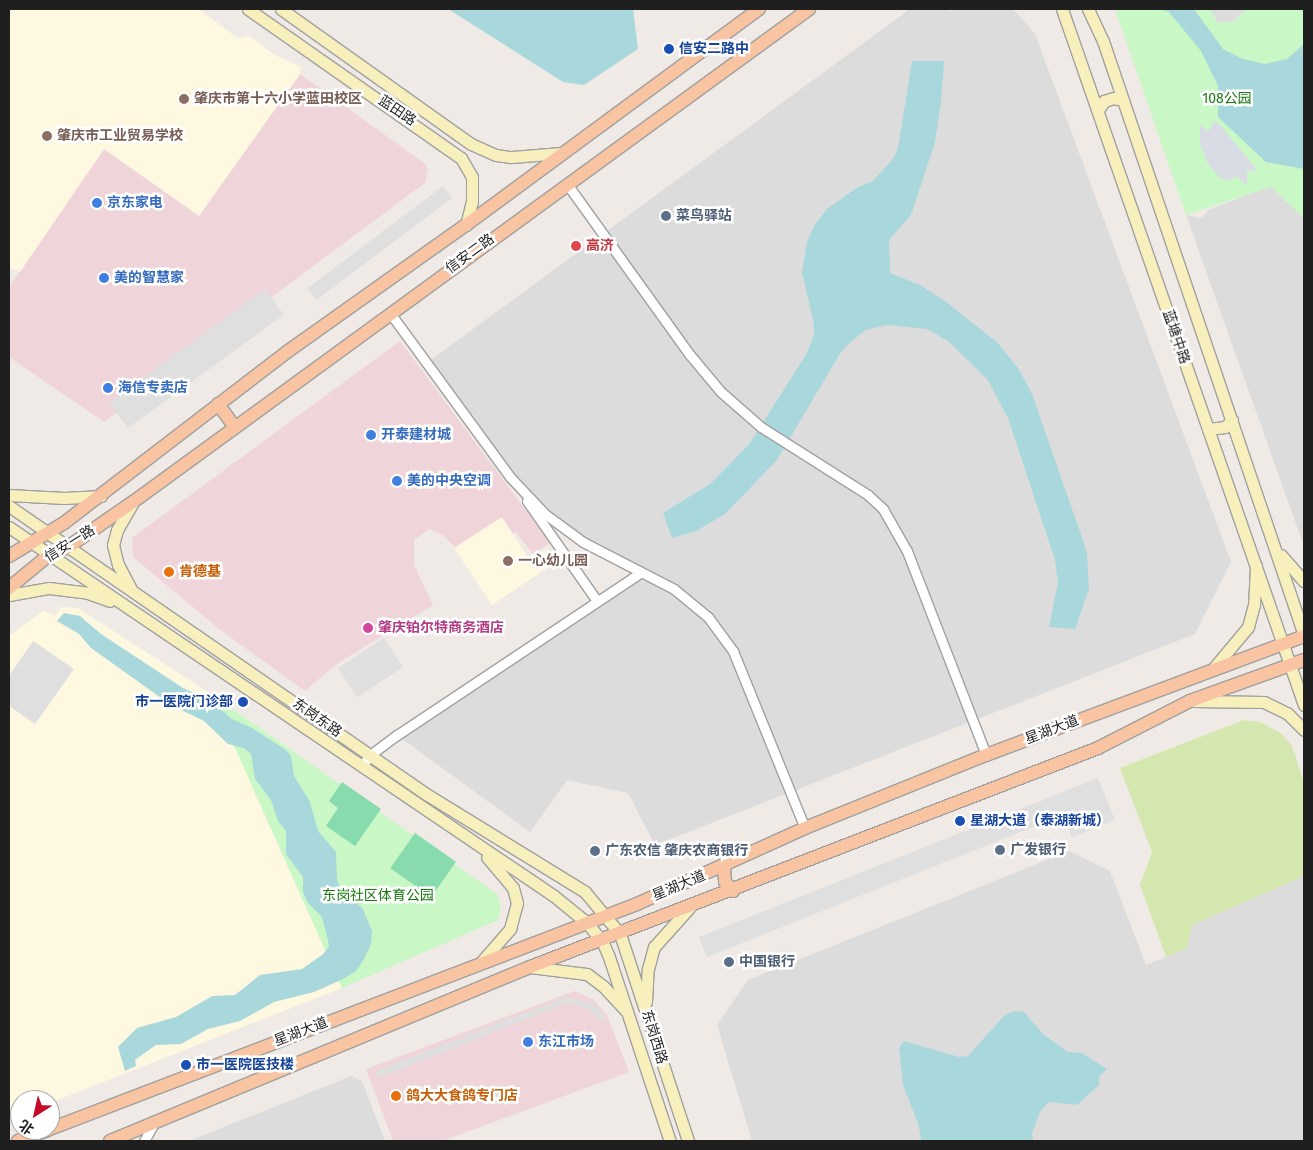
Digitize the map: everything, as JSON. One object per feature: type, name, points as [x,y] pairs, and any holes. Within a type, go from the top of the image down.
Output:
[{"type":"main road","name":"蓝田路","points":[[248,9],[461,158],[472,177],[472,201],[466,225]]},
{"type":"main road","name":"蓝田路","points":[[281,9],[471,144],[496,155],[511,157],[562,153]]},
{"type":"main road","name":"信安二路","points":[[101,496],[218,404],[466,225],[759,9]]},
{"type":"main road","name":"信安二路","points":[[133,502],[234,426],[809,9]]},
{"type":"main road","name":"蓝塘中路","points":[[1062,9],[1208,430],[1257,562],[1304,705]]},
{"type":"main road","name":"蓝塘中路","points":[[1088,9],[1123,100],[1277,550],[1304,636]]},
{"type":"main road","points":[[1098,110],[1104,101],[1113,98],[1123,100]]},
{"type":"main road","points":[[218,404],[234,426]]},
{"type":"main road","points":[[1208,430],[1226,427],[1232,420]]},
{"type":"main road","points":[[9,495],[64,498],[101,496]]},
{"type":"main road","name":"信安一路","points":[[9,556],[30,542],[49,534],[101,496]]},
{"type":"main road","points":[[132,591],[118,565],[113,545],[117,530],[133,502]]},
{"type":"main road","name":"信安一路","points":[[9,588],[50,555],[68,547],[133,502]]},
{"type":"main road","name":"东岗东路","points":[[9,508],[426,794],[585,892],[607,915],[620,934]]},
{"type":"main road","name":"东岗东路","points":[[9,527],[554,896],[586,922],[602,941]]},
{"type":"main road","points":[[1277,550],[1304,581]]},
{"type":"main road","points":[[1212,670],[1248,627],[1254,605],[1257,562]]},
{"type":"main road","points":[[88,581],[98,568]]},
{"type":"main road","points":[[9,595],[56,588],[88,593],[122,605]]},
{"type":"main road","name":"星湖大道","points":[[60,1126],[482,961],[607,915],[724,867],[805,828],[986,755],[1304,636]]},
{"type":"main road","name":"星湖大道","points":[[110,1141],[530,967],[689,908],[1098,748],[1190,701],[1304,660]]},
{"type":"main road","points":[[1190,701],[1264,702],[1287,714],[1304,730]]},
{"type":"main road","points":[[470,839],[506,877],[516,896],[516,912],[510,929],[482,961]]},
{"type":"main road","points":[[724,867],[725,882],[733,890]]},
{"type":"main road","points":[[645,1009],[648,969],[654,947],[689,908]]},
{"type":"main road","name":"东岗西路","points":[[620,934],[688,1141]]},
{"type":"main road","name":"东岗西路","points":[[602,941],[630,1014],[670,1141]]},
{"type":"main road","points":[[530,967],[587,974],[603,986],[630,1014]]},
{"type":"main road","points":[[638,1041],[653,1036]]},
{"type":"street","points":[[568,184],[704,373],[735,407],[761,427],[868,495],[894,524],[986,755]]},
{"type":"street","points":[[390,313],[510,477],[597,601]]},
{"type":"street","points":[[510,477],[545,514],[583,542],[674,589],[708,617],[733,651],[805,828]]},
{"type":"street","points":[[362,766],[370,755],[641,572]]},
{"type":"street","points":[[144,1141],[154,1123]]},
{"type":"shaded area","points":[[9,9],[198,9],[238,38],[249,36],[275,55],[301,67],[300,74],[199,216],[104,149],[20,272],[9,267]]},
{"type":"shaded area","points":[[910,9],[947,9],[952,12],[954,9],[1013,9],[1035,34],[1231,562],[1195,634],[655,845],[628,793],[567,780],[530,832],[397,735],[641,572],[583,542],[510,477],[428,362]]},
{"type":"shaded area","points":[[1210,9],[1247,9],[1234,21],[1218,23]]},
{"type":"shaded area","points":[[300,74],[424,163],[428,169],[425,183],[104,422],[9,357],[9,287],[104,149],[199,216]]},
{"type":"shaded area","points":[[1216,120],[1258,171],[1247,171],[1247,186],[1238,177],[1227,180],[1220,178],[1207,162],[1200,144],[1200,125],[1208,131]]},
{"type":"shaded area","points":[[443,186],[452,198],[316,300],[307,288]]},
{"type":"shaded area","points":[[1271,186],[1304,218],[1304,546],[1186,215],[1202,218],[1208,210]]},
{"type":"shaded area","points":[[265,289],[284,315],[128,428],[109,402]]},
{"type":"shaded area","name":"开泰建材城","points":[[400,341],[550,543],[532,553],[516,532],[480,555],[470,537],[456,548],[443,535],[429,529],[414,540],[414,565],[433,605],[335,665],[305,691],[219,629],[133,557],[132,538]]},
{"type":"shaded area","name":"一心幼儿园","points":[[502,517],[529,559],[545,549],[555,563],[492,605],[454,548]]},
{"type":"shaded area","points":[[62,607],[78,608],[211,694],[342,988],[60,1099],[60,1090],[10,1090],[9,1119],[9,636],[43,611],[55,615]]},
{"type":"shaded area","points":[[384,638],[403,667],[357,697],[338,668]]},
{"type":"shaded area","points":[[33,641],[74,669],[35,724],[9,706],[9,676]]},
{"type":"shaded area","points":[[1098,778],[1115,820],[1072,837],[1063,815],[707,957],[699,937]]},
{"type":"shaded area","points":[[1069,851],[1110,871],[1146,965],[1187,948],[1191,925],[1304,876],[1304,1141],[752,1141],[717,1025],[748,980]]},
{"type":"shaded area","name":"东江市场","points":[[575,991],[594,1000],[607,1015],[629,1072],[442,1141],[393,1141],[366,1069]]},
{"type":"shaded area","points":[[566,997],[593,1004],[605,1016],[602,1022],[589,1009],[567,1003],[378,1078],[376,1071]]},
{"type":"shaded area","points":[[351,1076],[362,1081],[385,1141],[189,1141]]},
{"type":"green space","name":"108公园","points":[[1115,9],[1210,9],[1218,23],[1234,21],[1247,9],[1304,9],[1304,218],[1271,187],[1186,215]]},
{"type":"green space","name":"东岗社区体育公园","points":[[211,694],[497,894],[501,907],[498,920],[342,988]]},
{"type":"green space","points":[[1244,720],[1260,722],[1281,733],[1292,746],[1304,782],[1304,876],[1192,925],[1187,948],[1166,957],[1140,885],[1152,852],[1120,768]]},
{"type":"green space","points":[[342,782],[381,809],[355,846],[326,826],[338,808],[329,801]]},
{"type":"green space","points":[[415,833],[456,862],[431,897],[390,868]]},
{"type":"water","points":[[448,9],[633,9],[638,49],[584,85],[563,82]]},
{"type":"water","points":[[1160,9],[1194,9],[1223,49],[1243,59],[1265,64],[1287,59],[1304,44],[1304,169],[1266,162],[1218,117],[1218,86],[1201,51],[1169,12]]},
{"type":"water","points":[[912,61],[944,61],[941,102],[935,142],[911,215],[889,240],[890,273],[920,285],[945,301],[998,343],[1018,368],[1032,394],[1087,552],[1089,589],[1075,629],[1049,627],[1058,582],[1055,560],[1008,418],[987,379],[948,341],[927,329],[887,325],[866,330],[853,340],[841,352],[777,460],[725,514],[696,531],[672,538],[663,513],[710,484],[750,443],[807,353],[814,335],[814,325],[802,272],[807,242],[814,226],[828,208],[858,187],[873,181],[893,159],[898,148]]},
{"type":"water","points":[[64,613],[80,616],[101,634],[183,688],[211,701],[232,719],[252,728],[286,750],[291,756],[294,776],[310,802],[318,831],[336,852],[337,880],[341,888],[363,909],[372,931],[371,944],[364,959],[356,971],[343,979],[314,992],[274,1002],[240,1021],[208,1029],[181,1044],[156,1045],[135,1060],[136,1066],[125,1071],[118,1047],[137,1028],[176,1017],[212,996],[235,995],[260,975],[302,969],[322,955],[329,947],[322,917],[308,903],[303,892],[303,877],[286,854],[286,831],[278,821],[271,800],[255,779],[251,754],[244,748],[228,744],[204,721],[171,705],[91,648],[79,634],[57,621]]},
{"type":"water","points":[[1014,1011],[1024,1012],[1043,1034],[1068,1052],[1082,1053],[1107,1069],[1099,1077],[1099,1085],[1077,1105],[1049,1102],[1040,1112],[1032,1133],[1033,1141],[921,1141],[919,1126],[903,1085],[899,1048],[904,1041],[959,1057],[968,1056],[1004,1016]]},
{"type":"place","name":"信安二路中","points":[[669,49]]},
{"type":"place","name":"肇庆市第十六小学蓝田校区","points":[[184,99]]},
{"type":"place","name":"肇庆市工业贸易学校","points":[[47,136]]},
{"type":"place","name":"京东家电","points":[[97,203]]},
{"type":"place","name":"菜鸟驿站","points":[[666,216]]},
{"type":"place","name":"高济","points":[[576,246]]},
{"type":"place","name":"美的智慧家","points":[[104,278]]},
{"type":"place","name":"海信专卖店","points":[[108,388]]},
{"type":"place","name":"开泰建材城","points":[[371,435]]},
{"type":"place","name":"美的中央空调","points":[[397,481]]},
{"type":"place","name":"一心幼儿园","points":[[508,561]]},
{"type":"place","name":"肯德基","points":[[169,572]]},
{"type":"place","name":"肇庆铂尔特商务酒店","points":[[368,628]]},
{"type":"place","name":"市一医院门诊部","points":[[243,702]]},
{"type":"place","name":"星湖大道（泰湖新城）","points":[[960,821]]},
{"type":"place","name":"广发银行","points":[[1000,850]]},
{"type":"place","name":"广东农信 肇庆农商银行","points":[[595,851]]},
{"type":"place","name":"中国银行","points":[[729,962]]},
{"type":"place","name":"东江市场","points":[[528,1042]]},
{"type":"place","name":"市一医院医技楼","points":[[186,1065]]},
{"type":"place","name":"鸽大大食鸽专门店","points":[[396,1096]]}]
